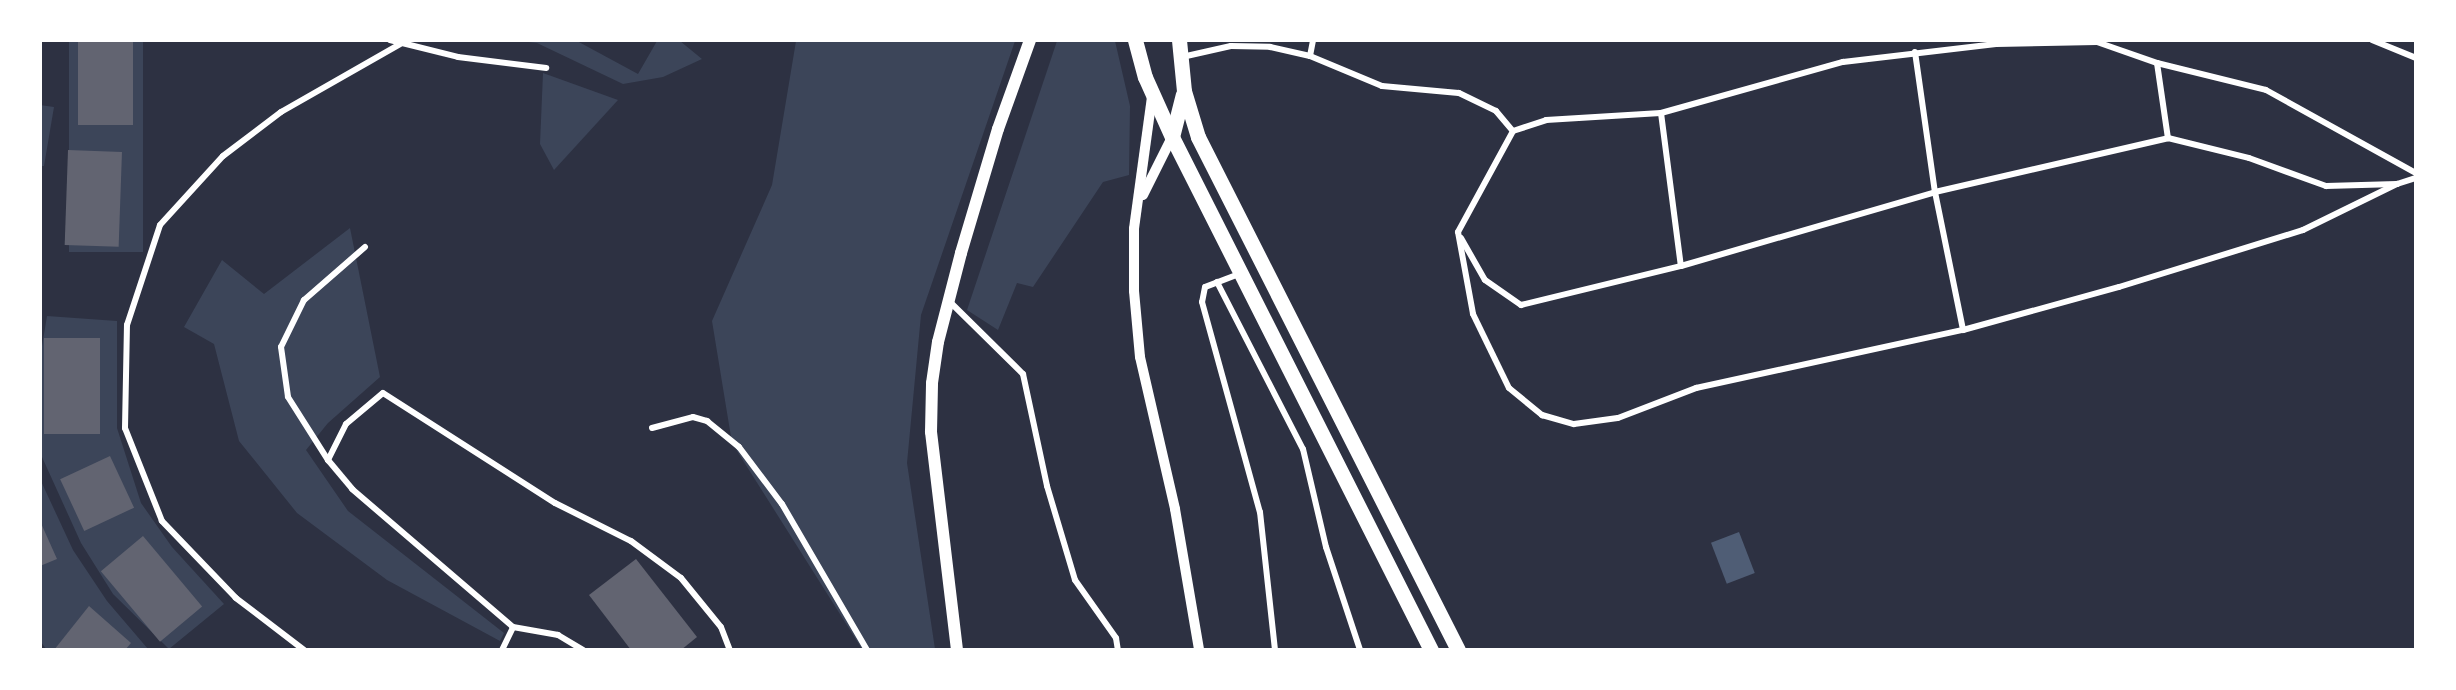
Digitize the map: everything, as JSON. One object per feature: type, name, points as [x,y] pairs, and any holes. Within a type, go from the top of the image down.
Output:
[{"type":"main road","points":[[957,650],[931,432],[932,383],[948,301],[998,129],[1030,40]]},
{"type":"main road","points":[[1135,40],[1152,94],[1172,137],[1239,274],[1431,650]]},
{"type":"main road","points":[[1179,40],[1184,92],[1208,157],[1458,650]]},
{"type":"main road","points":[[1172,137],[1184,92]]},
{"type":"street","points":[[390,40],[458,57],[546,68]]},
{"type":"street","points":[[1310,56],[1313,40]]},
{"type":"street","points":[[2372,40],[2415,58]]},
{"type":"street","points":[[2415,173],[2266,90],[2157,63],[2097,41],[1915,52],[1843,62],[1661,113],[1546,120],[1513,131],[1458,232],[1473,314],[1509,388],[1542,415],[1574,424],[1618,418],[1696,388],[1963,330],[2119,287],[2303,230],[2397,184],[2415,178]]},
{"type":"street","points":[[304,650],[236,598],[162,521],[125,428],[127,325],[160,225],[223,156],[281,112],[400,44]]},
{"type":"street","points":[[1180,58],[1231,46],[1270,47],[1310,56],[1382,86],[1459,93],[1496,111],[1513,131]]},
{"type":"street","points":[[1915,52],[1935,192],[1963,330]]},
{"type":"street","points":[[2157,63],[2168,138]]},
{"type":"street","points":[[1152,94],[1140,201],[1134,229],[1134,291],[1140,357],[1175,509],[1199,650]]},
{"type":"street","points":[[1661,113],[1681,266]]},
{"type":"street","points":[[1140,201],[1172,137]]},
{"type":"street","points":[[1458,232],[1485,280],[1521,305],[1681,266],[1935,192],[2168,138],[2249,158],[2326,186],[2397,184]]},
{"type":"street","points":[[365,247],[304,300],[281,348],[288,397],[328,460],[369,505],[513,627],[558,634],[583,650]]},
{"type":"street","points":[[1239,274],[1206,287],[1202,302],[1260,512],[1275,650]]},
{"type":"street","points":[[1217,282],[1303,449],[1326,547],[1360,650]]},
{"type":"street","points":[[948,301],[1023,374],[1047,486],[1075,580],[1116,638],[1118,650]]},
{"type":"street","points":[[328,460],[346,424],[382,393],[555,503],[631,541],[681,578],[721,627],[730,650]]},
{"type":"street","points":[[652,428],[693,417],[707,421],[739,447],[782,504],[867,650]]},
{"type":"street","points":[[502,650],[513,627]]},
{"type":"shaded area","points":[[69,41],[143,41],[143,252],[69,252]]},
{"type":"shaded area","points":[[520,41],[577,41],[638,74],[657,41],[680,41],[702,59],[663,77],[623,84],[537,43]]},
{"type":"shaded area","points":[[796,41],[1015,41],[921,315],[907,463],[935,649],[862,649],[732,443],[712,321],[772,185]]},
{"type":"shaded area","points":[[1057,41],[1115,41],[1130,106],[1129,175],[1103,182],[1033,287],[1017,283],[998,330],[967,310]]},
{"type":"shaded area","points":[[543,73],[618,100],[554,170],[540,144]]},
{"type":"shaded area","points":[[40,105],[54,107],[44,166],[41,166]]},
{"type":"shaded area","points":[[350,228],[380,377],[328,423],[306,450],[348,511],[504,633],[500,641],[387,580],[297,513],[239,441],[214,344],[184,327],[222,260],[264,294]]},
{"type":"shaded area","points":[[47,316],[117,321],[117,428],[141,503],[172,547],[224,604],[169,649],[113,594],[81,543],[42,457],[40,358]]},
{"type":"shaded area","points":[[40,479],[73,550],[107,601],[148,649],[46,649],[41,642]]},
{"type":"shaded area","points":[[1739,532],[1755,573],[1727,584],[1711,543]]},
{"type":"building","points":[[78,40],[133,40],[133,125],[78,125]]},
{"type":"building","points":[[68,150],[122,152],[119,247],[65,245]]},
{"type":"building","points":[[44,338],[100,338],[100,434],[44,434]]},
{"type":"building","points":[[110,456],[134,508],[84,531],[60,479]]},
{"type":"building","points":[[40,521],[57,559],[40,566]]},
{"type":"building","points":[[143,536],[202,606],[160,642],[101,571]]},
{"type":"building","points":[[636,559],[697,637],[681,650],[631,650],[589,595]]},
{"type":"building","points":[[89,606],[131,643],[125,650],[54,650]]}]
